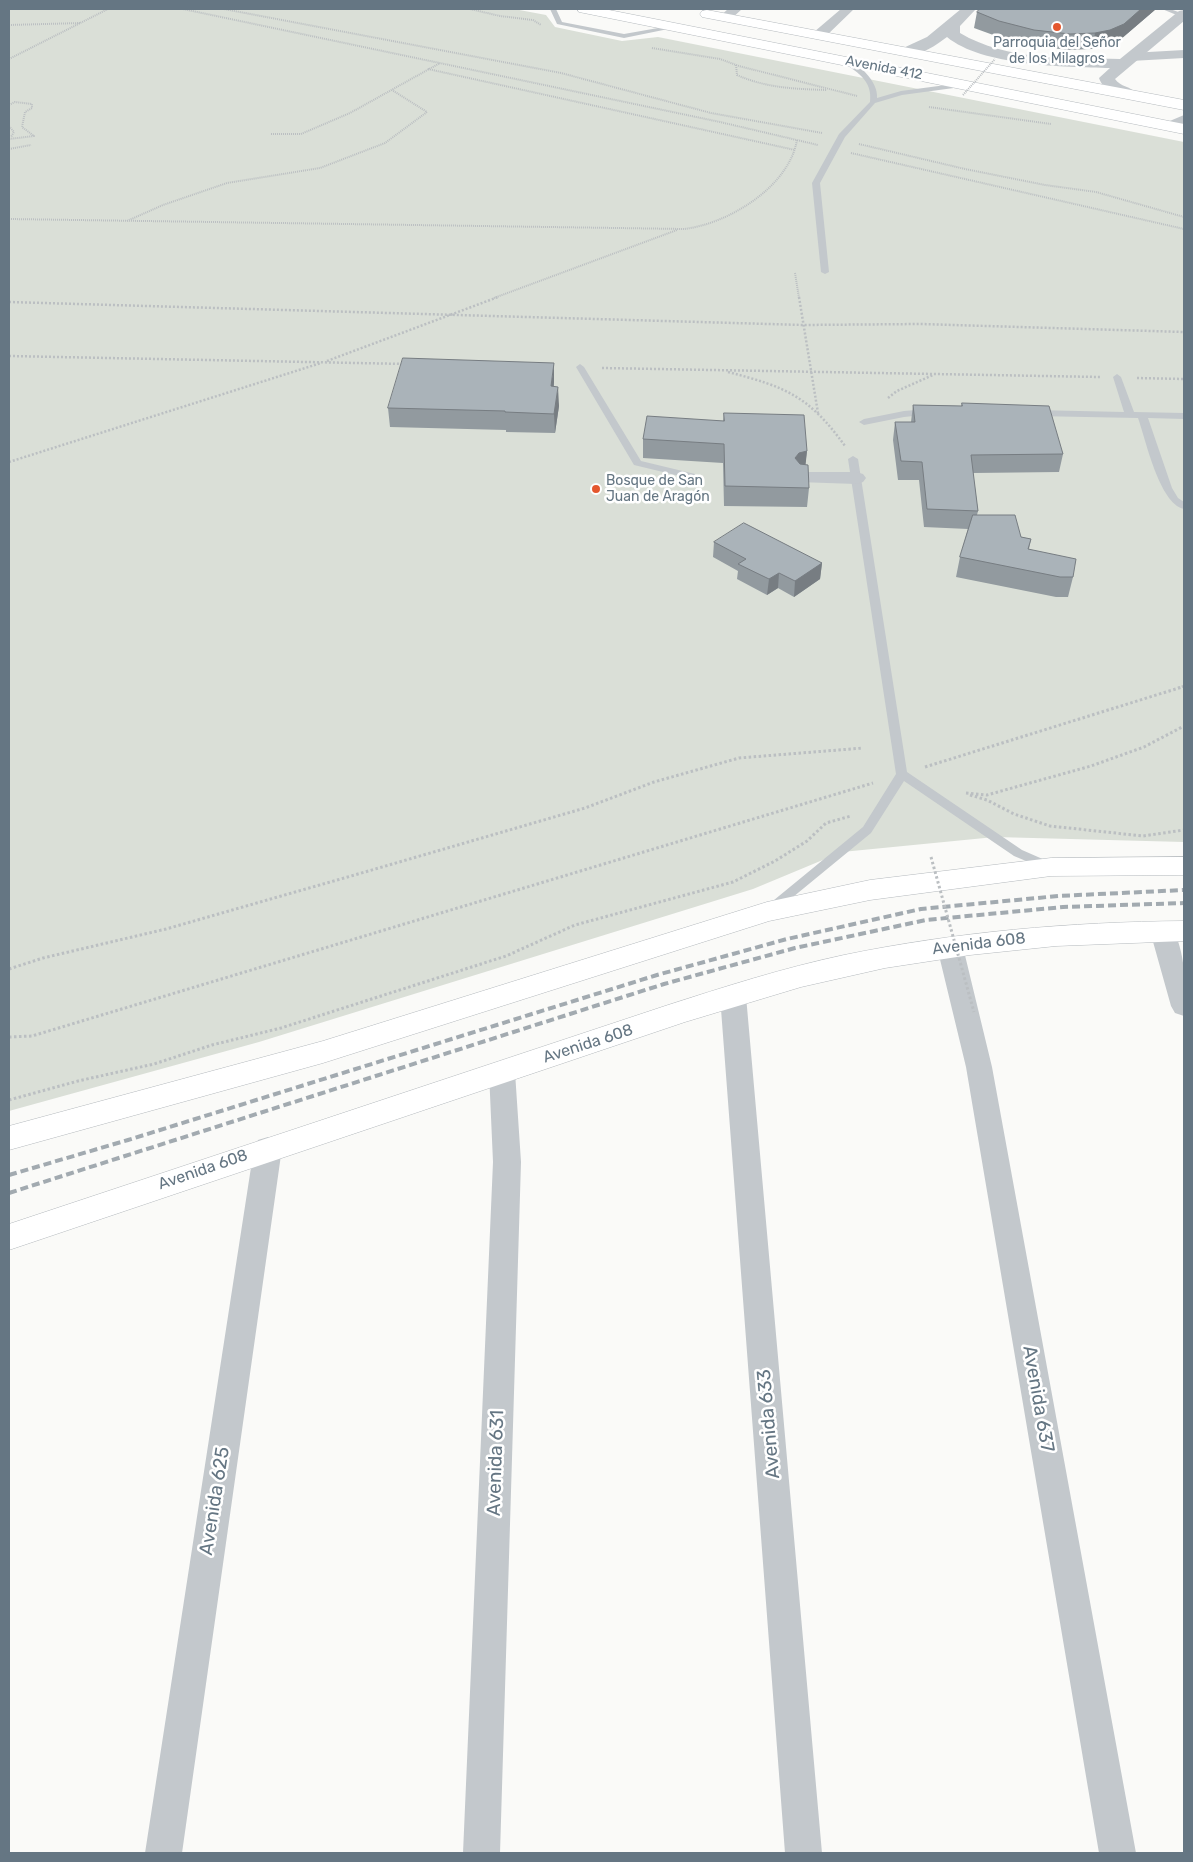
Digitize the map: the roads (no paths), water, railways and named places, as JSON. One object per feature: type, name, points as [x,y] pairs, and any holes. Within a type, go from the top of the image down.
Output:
[{"type":"main road","name":"Avenida 412","points":[[584,9],[842,60],[964,90],[1177,127]]},
{"type":"main road","name":"Avenida 412","points":[[689,10],[731,13],[819,35],[1184,105]]},
{"type":"main road","points":[[9,1138],[323,1052],[767,912],[870,890],[1051,867],[1184,866]]},
{"type":"main road","name":"Avenida 608","points":[[9,1237],[268,1148],[733,996],[843,966],[950,947],[1052,935],[1173,931]]},
{"type":"street","points":[[819,35],[848,9]]},
{"type":"street","points":[[906,52],[918,49],[933,40],[970,9]]},
{"type":"street","points":[[1129,94],[1108,82],[1107,78],[1184,15]]},
{"type":"street","points":[[953,25],[953,35],[974,47],[1052,62],[1127,61],[1184,54]]},
{"type":"street","points":[[1177,127],[1184,119]]},
{"type":"street","points":[[805,478],[856,478]]},
{"type":"street","points":[[1173,931],[1184,1006]]},
{"type":"street","name":"Avenida 637","points":[[950,947],[979,1067],[1118,1853]]},
{"type":"street","name":"Avenida 633","points":[[733,996],[804,1853]]},
{"type":"street","name":"Avenida 631","points":[[481,1853],[507,1162],[502,1072]]},
{"type":"street","name":"Avenida 625","points":[[162,1853],[268,1148]]},
{"type":"lane","points":[[553,9],[559,23],[624,36],[675,27]]},
{"type":"lane","points":[[1165,9],[1184,15]]},
{"type":"lane","points":[[825,272],[816,183],[842,136],[873,102],[875,94],[869,80],[842,60]]},
{"type":"lane","points":[[873,102],[924,89],[964,90]]},
{"type":"lane","points":[[580,367],[637,463],[692,476]]},
{"type":"lane","points":[[1117,377],[1130,415]]},
{"type":"lane","points":[[864,422],[904,414],[937,412]]},
{"type":"lane","points":[[1024,413],[1184,416]]},
{"type":"lane","points":[[1142,415],[1167,488],[1175,500],[1184,506]]},
{"type":"lane","points":[[767,912],[866,830],[902,774],[853,459]]},
{"type":"lane","points":[[902,774],[1018,853],[1051,867]]},
{"type":"railway","points":[[9,1175],[128,1140],[657,975],[787,939],[921,909],[1058,896],[1184,890]]},
{"type":"railway","points":[[9,1193],[664,984],[795,948],[926,920],[1063,907],[1184,903]]},
{"type":"place","name":"Parroquia del Señor de los Milagros","points":[[1057,27]]},
{"type":"place","name":"Bosque de San Juan de Aragón","points":[[596,489]]}]
